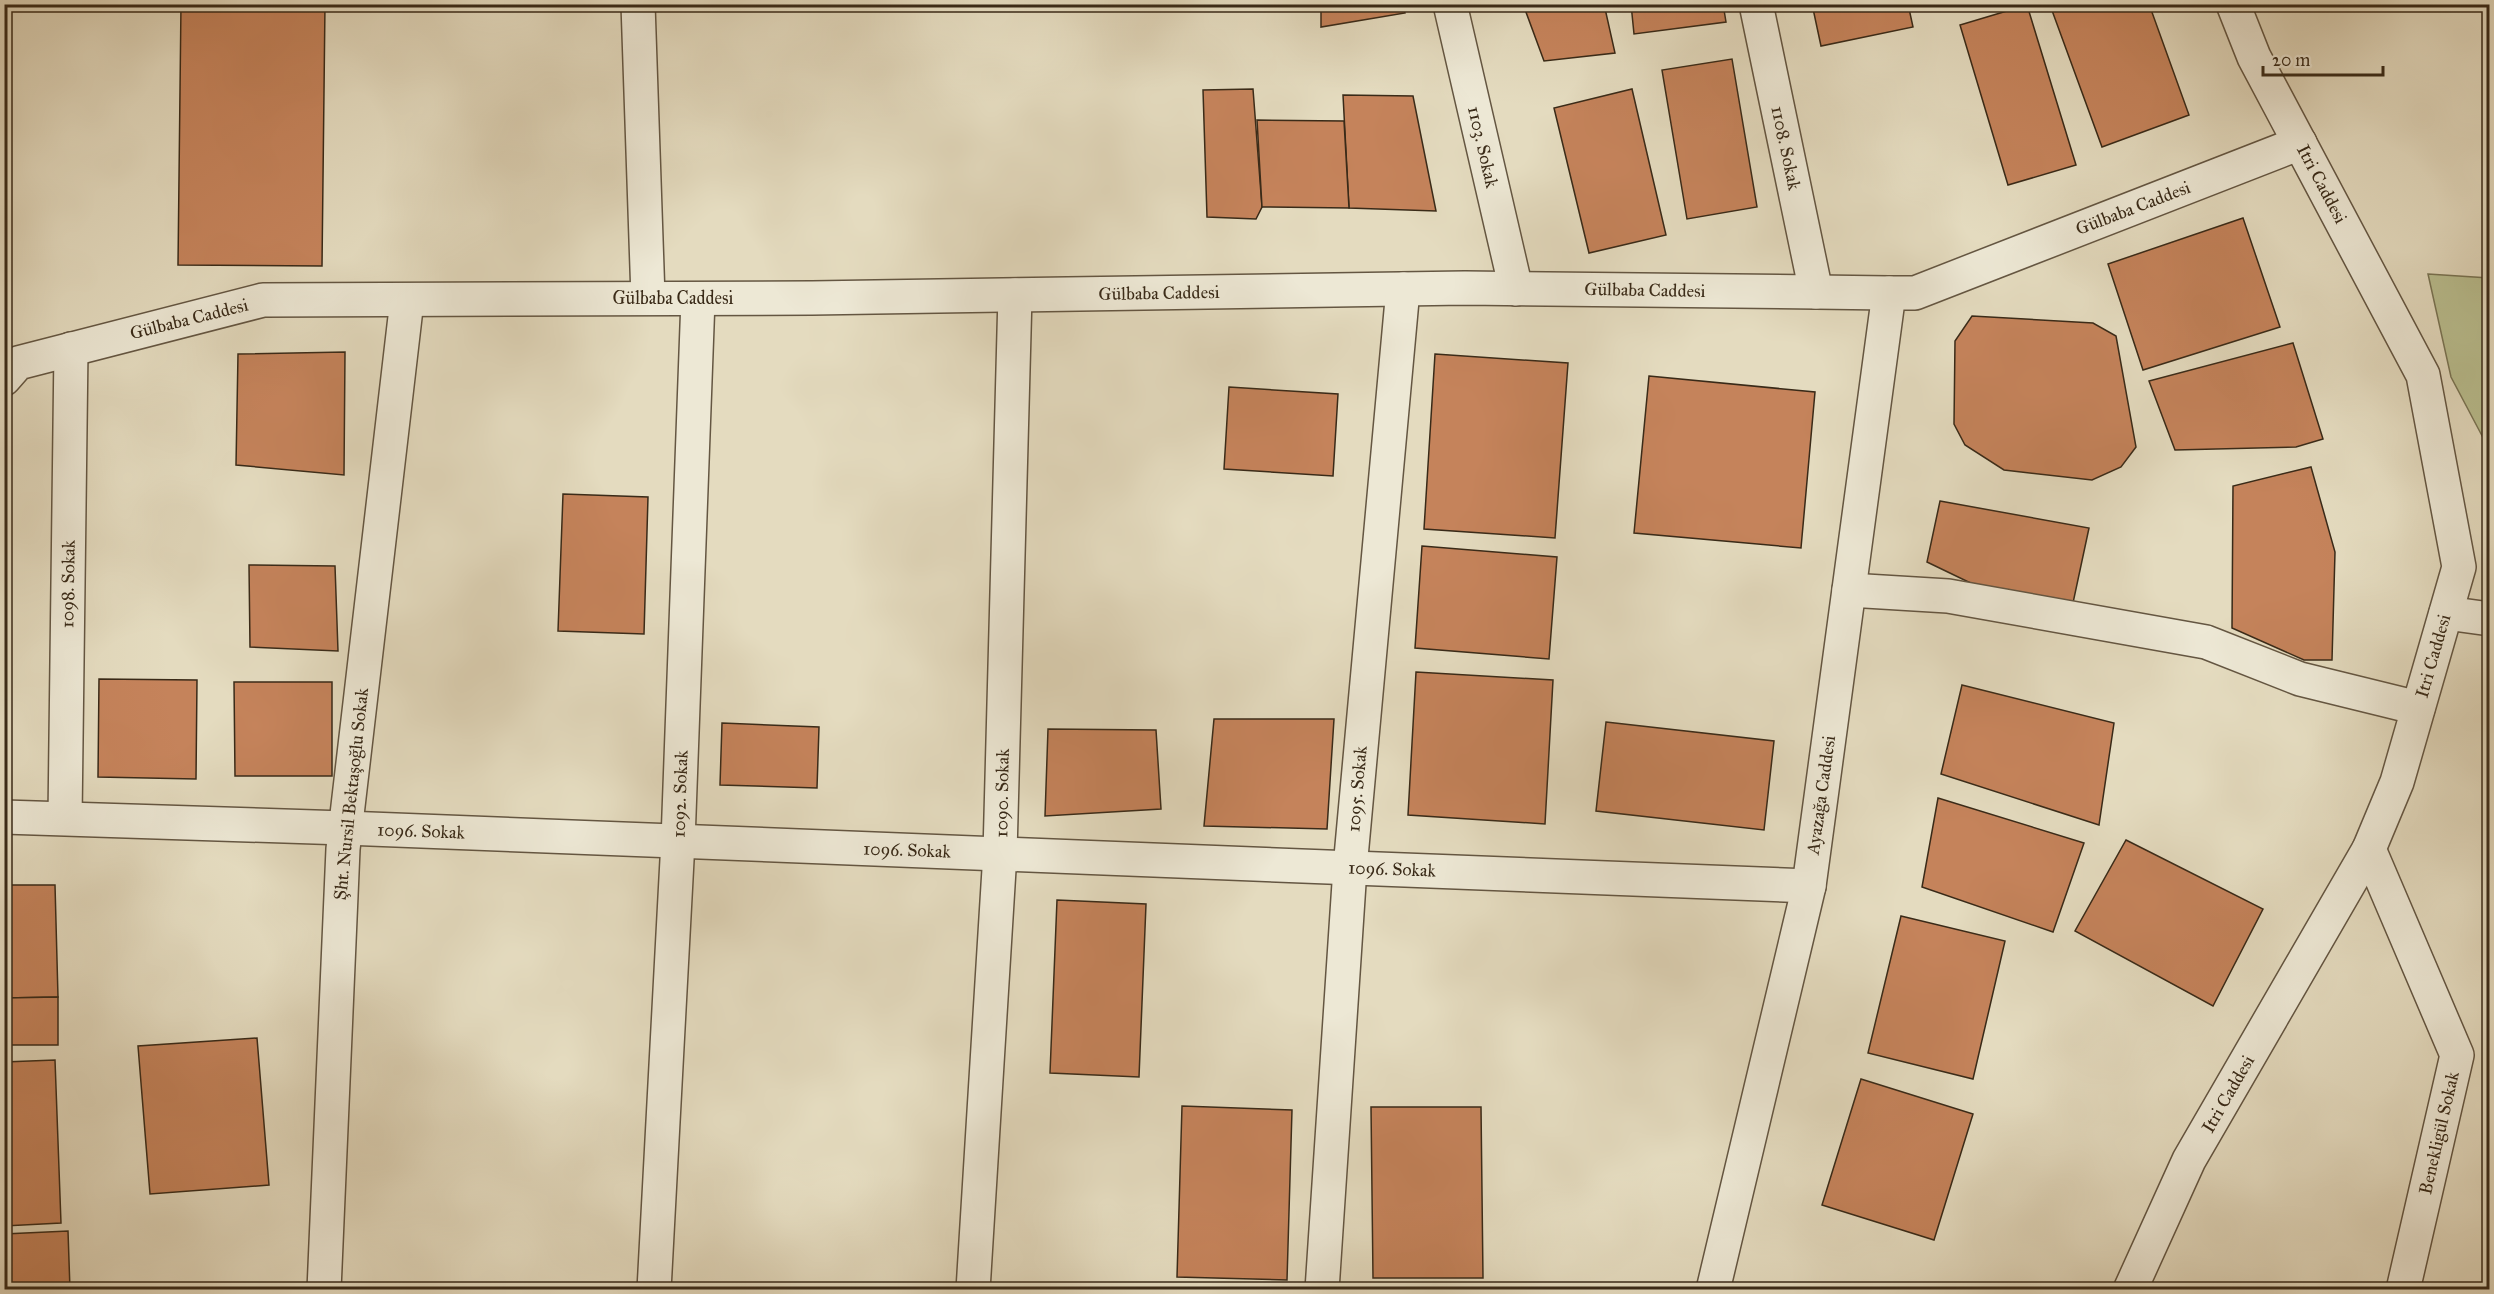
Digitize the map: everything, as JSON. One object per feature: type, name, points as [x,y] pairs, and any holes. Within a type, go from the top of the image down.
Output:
[{"type":"street","points":[[638,4],[648,298]]},
{"type":"street","name":"1103. Sokak","points":[[1450,4],[1516,289]]},
{"type":"street","name":"1108. Sokak","points":[[1756,4],[1816,292]]},
{"type":"street","name":"Itri Caddesi","points":[[2130,1290],[2189,1160],[2369,849],[2397,782],[2459,567],[2423,375],[2254,57],[2234,4]]},
{"type":"street","name":"Gülbaba Caddesi","points":[[9,363],[263,300],[698,299],[1403,289],[1915,293],[2300,143]]},
{"type":"street","name":"1095. Sokak","points":[[1322,1290],[1350,867],[1403,289]]},
{"type":"street","name":"Ayazağa Caddesi","points":[[1713,1290],[1809,886],[1889,293]]},
{"type":"street","name":"1090. Sokak","points":[[973,1290],[1000,854],[1015,295]]},
{"type":"street","name":"1092. Sokak","points":[[654,1290],[678,841],[698,299]]},
{"type":"street","name":"Şht. Nursil Bektaşoğlu Sokak","points":[[324,1290],[345,828],[406,300]]},
{"type":"street","name":"1098. Sokak","points":[[65,818],[71,349]]},
{"type":"street","points":[[1849,590],[1948,596],[2206,642],[2300,679],[2418,708]]},
{"type":"street","points":[[2445,613],[2490,619]]},
{"type":"street","name":"1096. Sokak","points":[[4,816],[1809,886]]},
{"type":"street","name":"Benekligül Sokak","points":[[2369,849],[2457,1054],[2403,1290]]},
{"type":"green space","points":[[2428,274],[2489,278],[2489,449],[2451,377]]},
{"type":"building","points":[[181,4],[325,4],[322,266],[178,265]]},
{"type":"building","points":[[1321,4],[1402,4],[1405,13],[1321,27]]},
{"type":"building","points":[[1523,4],[1604,4],[1615,53],[1544,61]]},
{"type":"building","points":[[1631,4],[1723,4],[1726,22],[1634,34]]},
{"type":"building","points":[[1812,4],[1908,4],[1913,27],[1821,46]]},
{"type":"building","points":[[2149,4],[2189,115],[2102,147],[2050,5]]},
{"type":"building","points":[[2027,5],[2076,165],[2008,185],[1960,25]]},
{"type":"building","points":[[1732,59],[1757,207],[1687,219],[1662,70]]},
{"type":"building","points":[[1253,89],[1262,207],[1256,219],[1207,217],[1203,90]]},
{"type":"building","points":[[1632,89],[1666,235],[1589,253],[1554,108]]},
{"type":"building","points":[[1343,95],[1413,96],[1436,211],[1349,208]]},
{"type":"building","points":[[1257,120],[1344,121],[1349,208],[1262,207]]},
{"type":"building","points":[[2243,218],[2280,327],[2143,370],[2108,264]]},
{"type":"building","points":[[1972,316],[2093,323],[2116,336],[2136,447],[2121,467],[2092,480],[2004,470],[1965,445],[1954,424],[1955,341]]},
{"type":"building","points":[[2293,343],[2323,439],[2296,447],[2175,450],[2149,381]]},
{"type":"building","points":[[345,352],[344,475],[236,465],[238,354]]},
{"type":"building","points":[[1435,354],[1568,363],[1555,538],[1424,529]]},
{"type":"building","points":[[1649,376],[1815,392],[1801,548],[1634,533]]},
{"type":"building","points":[[1229,387],[1338,394],[1333,476],[1224,469]]},
{"type":"building","points":[[2311,467],[2335,552],[2332,660],[2304,660],[2232,628],[2233,486]]},
{"type":"building","points":[[563,494],[648,497],[644,634],[558,631]]},
{"type":"building","points":[[1940,501],[2089,528],[2073,603],[1983,589],[1927,562]]},
{"type":"building","points":[[1422,546],[1557,557],[1549,659],[1415,648]]},
{"type":"building","points":[[249,565],[335,566],[338,651],[250,647]]},
{"type":"building","points":[[1416,672],[1553,680],[1545,824],[1408,815]]},
{"type":"building","points":[[99,679],[197,680],[196,779],[98,777]]},
{"type":"building","points":[[234,682],[332,682],[332,776],[235,776]]},
{"type":"building","points":[[1962,685],[2114,723],[2099,825],[1941,774]]},
{"type":"building","points":[[1214,719],[1334,719],[1327,829],[1204,826]]},
{"type":"building","points":[[1606,722],[1774,741],[1764,830],[1596,811]]},
{"type":"building","points":[[722,723],[819,727],[817,788],[720,785]]},
{"type":"building","points":[[1048,729],[1156,730],[1161,809],[1045,816]]},
{"type":"building","points":[[1938,798],[2084,843],[2053,932],[1922,887]]},
{"type":"building","points":[[2126,840],[2263,909],[2213,1006],[2075,931]]},
{"type":"building","points":[[4,885],[55,885],[58,997],[4,998]]},
{"type":"building","points":[[1057,900],[1146,904],[1139,1077],[1050,1073]]},
{"type":"building","points":[[1901,916],[2005,941],[1973,1079],[1868,1053]]},
{"type":"building","points":[[58,997],[58,1045],[4,1045],[4,998]]},
{"type":"building","points":[[257,1038],[269,1185],[150,1194],[138,1046]]},
{"type":"building","points":[[55,1060],[61,1223],[4,1226],[4,1062]]},
{"type":"building","points":[[1861,1079],[1973,1114],[1934,1240],[1822,1205]]},
{"type":"building","points":[[1182,1106],[1292,1110],[1287,1280],[1177,1277]]},
{"type":"building","points":[[1371,1107],[1481,1107],[1483,1278],[1373,1278]]},
{"type":"building","points":[[68,1231],[70,1290],[4,1290],[4,1234]]}]
